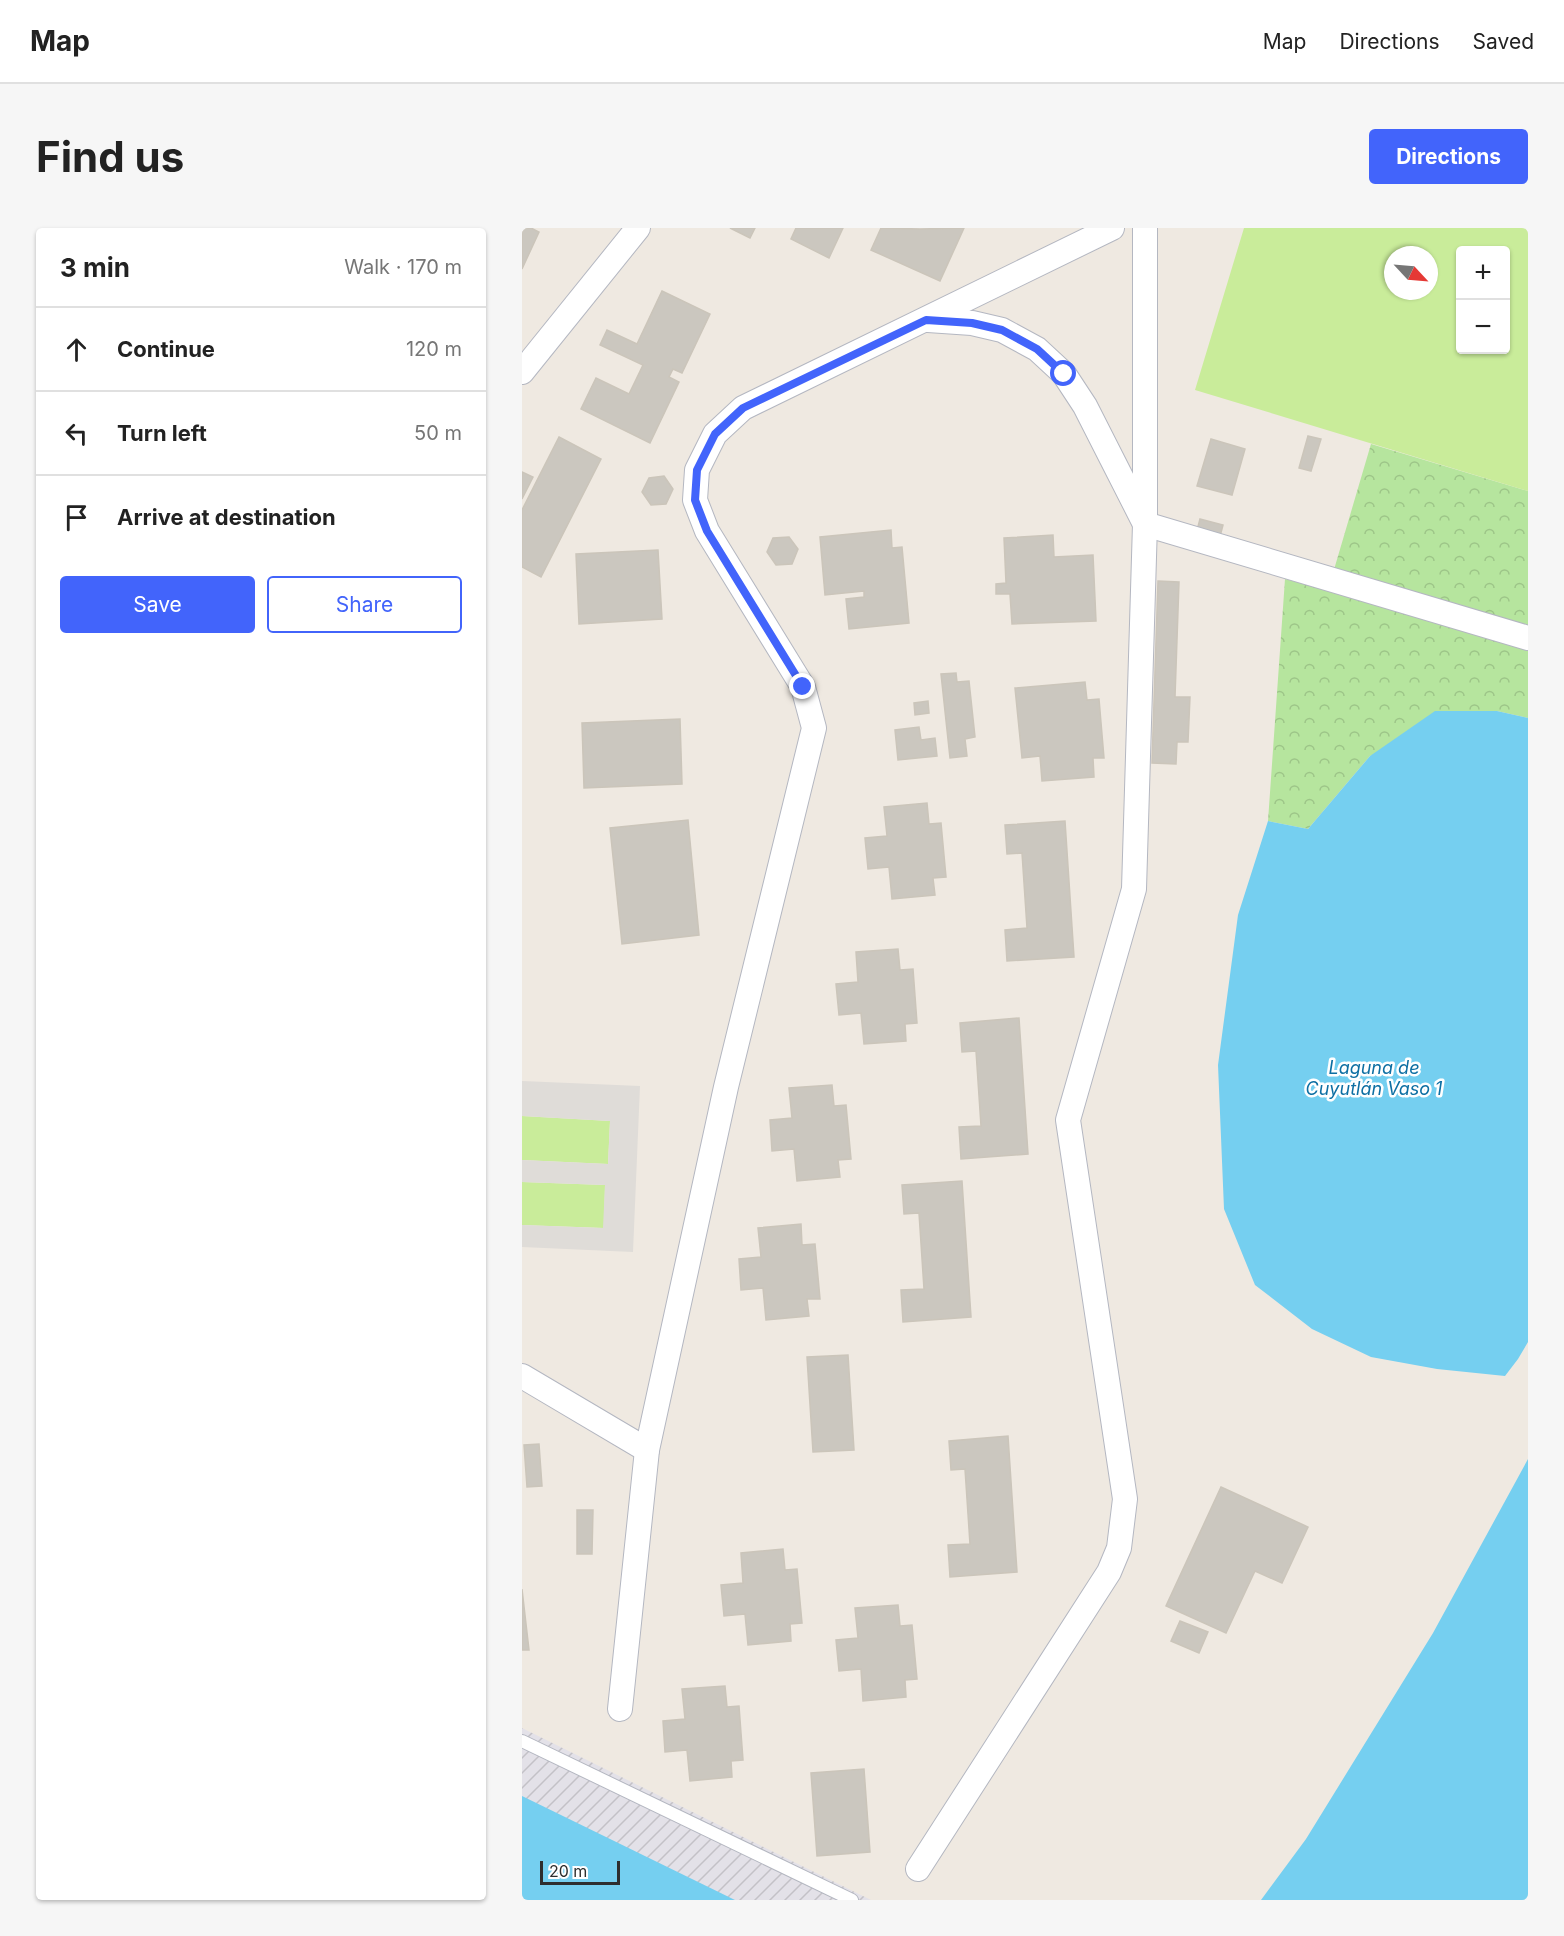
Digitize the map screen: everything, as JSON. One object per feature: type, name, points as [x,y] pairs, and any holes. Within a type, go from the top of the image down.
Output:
[{"type":"street","points":[[522,372],[638,228]]},
{"type":"street","points":[[620,1709],[647,1450],[726,1087],[814,728],[803,687],[707,531],[695,500],[697,470],[715,434],[743,408],[1112,228]]},
{"type":"street","points":[[918,1869],[1109,1572],[1119,1548],[1125,1499],[1068,1119],[1134,889],[1145,524],[1145,228]]},
{"type":"street","points":[[926,320],[972,323],[1002,330],[1037,349],[1064,374],[1085,406],[1145,524],[1528,638]]},
{"type":"street","points":[[522,1376],[647,1450]]},
{"type":"lane","points":[[522,1741],[852,1900]]},
{"type":"shaded area","points":[[522,1081],[640,1086],[633,1252],[522,1247],[522,1225],[603,1228],[605,1185],[522,1182],[522,1160],[608,1164],[610,1121],[522,1116]]},
{"type":"shaded area","points":[[522,1728],[871,1900],[522,1900]]},
{"type":"green space","points":[[1244,228],[1528,228],[1528,491],[1195,390]]},
{"type":"green space","points":[[1371,444],[1528,491],[1528,718],[1497,711],[1370,756],[1308,829],[1268,821],[1285,579],[1328,590]]},
{"type":"green space","points":[[522,1116],[610,1121],[608,1164],[522,1160]]},
{"type":"green space","points":[[522,1182],[605,1185],[604,1228],[522,1225]]},
{"type":"water","name":"Laguna de Cuyutlán Vaso 1","points":[[1435,711],[1497,711],[1528,718],[1528,1342],[1505,1376],[1437,1369],[1371,1357],[1312,1329],[1255,1285],[1224,1209],[1218,1065],[1238,915],[1268,821],[1308,829],[1370,756]]},
{"type":"water","points":[[1528,1459],[1528,1900],[1261,1900],[1306,1839],[1433,1633]]},
{"type":"water","points":[[522,1796],[735,1900],[522,1900]]},
{"type":"building","points":[[522,228],[531,228],[539,232],[522,269]]},
{"type":"building","points":[[730,228],[755,228],[750,238]]},
{"type":"building","points":[[796,228],[843,228],[829,258],[791,239]]},
{"type":"building","points":[[881,228],[964,228],[940,281],[871,250]]},
{"type":"building","points":[[662,291],[710,314],[682,373],[673,369],[669,377],[679,382],[650,443],[581,409],[596,378],[629,394],[643,365],[600,345],[607,330],[637,344]]},
{"type":"building","points":[[1308,436],[1321,439],[1311,471],[1299,468]]},
{"type":"building","points":[[559,437],[601,459],[541,577],[522,567],[522,510]]},
{"type":"building","points":[[1211,439],[1245,449],[1232,495],[1197,486]]},
{"type":"building","points":[[522,472],[533,477],[522,499]]},
{"type":"building","points":[[664,476],[673,489],[666,504],[651,505],[642,492],[649,478]]},
{"type":"building","points":[[1200,519],[1223,525],[1218,544],[1195,538]]},
{"type":"building","points":[[891,530],[892,548],[902,547],[909,623],[849,629],[846,599],[864,597],[864,591],[825,595],[820,537]]},
{"type":"building","points":[[1053,535],[1054,557],[1093,555],[1096,621],[1012,624],[1010,594],[996,594],[996,584],[1006,583],[1004,538]]},
{"type":"building","points":[[789,537],[798,549],[792,564],[776,565],[767,552],[773,538]]},
{"type":"building","points":[[658,550],[662,619],[579,624],[576,554]]},
{"type":"building","points":[[1158,581],[1179,582],[1175,697],[1190,697],[1188,742],[1177,742],[1176,764],[1152,763]]},
{"type":"building","points":[[956,673],[957,682],[969,681],[975,737],[965,739],[967,756],[950,758],[941,674]]},
{"type":"building","points":[[1085,682],[1087,700],[1099,699],[1104,758],[1093,758],[1094,777],[1042,781],[1040,756],[1022,758],[1015,688]]},
{"type":"building","points":[[928,701],[929,713],[915,715],[914,703]]},
{"type":"building","points":[[680,719],[682,784],[584,788],[582,723]]},
{"type":"building","points":[[919,727],[921,740],[935,738],[937,756],[898,760],[895,730]]},
{"type":"building","points":[[927,803],[929,824],[941,823],[946,877],[933,878],[935,895],[892,899],[889,867],[868,869],[865,838],[887,836],[884,807]]},
{"type":"building","points":[[688,820],[699,935],[622,944],[610,828]]},
{"type":"building","points":[[1065,821],[1074,957],[1007,961],[1005,930],[1027,928],[1022,853],[1007,854],[1005,825]]},
{"type":"building","points":[[898,949],[900,970],[913,969],[917,1023],[905,1024],[906,1041],[864,1044],[861,1013],[839,1015],[836,984],[858,982],[856,952]]},
{"type":"building","points":[[1019,1018],[1028,1154],[961,1159],[959,1127],[981,1126],[976,1051],[962,1052],[960,1023]]},
{"type":"building","points":[[832,1085],[834,1106],[846,1105],[851,1159],[838,1160],[840,1177],[797,1181],[794,1149],[772,1151],[770,1120],[792,1118],[789,1088]]},
{"type":"building","points":[[962,1181],[971,1317],[903,1322],[901,1290],[924,1289],[919,1213],[904,1214],[902,1185]]},
{"type":"building","points":[[801,1224],[802,1245],[815,1244],[820,1299],[807,1299],[809,1316],[766,1320],[763,1288],[741,1290],[739,1259],[761,1257],[758,1228]]},
{"type":"building","points":[[848,1355],[854,1450],[813,1452],[807,1357]]},
{"type":"building","points":[[1008,1436],[1017,1572],[950,1577],[948,1545],[970,1544],[965,1469],[951,1470],[949,1441]]},
{"type":"building","points":[[539,1444],[542,1486],[527,1487],[524,1445]]},
{"type":"building","points":[[1221,1487],[1308,1527],[1282,1583],[1255,1571],[1226,1633],[1166,1606]]},
{"type":"building","points":[[577,1510],[593,1510],[592,1554],[577,1554]]},
{"type":"building","points":[[783,1549],[785,1570],[797,1569],[802,1623],[790,1624],[791,1641],[748,1645],[745,1614],[724,1616],[721,1585],[743,1583],[741,1553]]},
{"type":"building","points":[[522,1589],[529,1650],[522,1650]]},
{"type":"building","points":[[898,1605],[900,1626],[912,1625],[917,1679],[905,1680],[906,1697],[863,1701],[861,1669],[839,1671],[836,1640],[858,1638],[855,1608]]},
{"type":"building","points":[[1180,1621],[1208,1632],[1199,1653],[1171,1641]]},
{"type":"building","points":[[725,1686],[727,1707],[739,1706],[743,1760],[731,1761],[732,1777],[690,1781],[687,1750],[665,1752],[663,1721],[685,1719],[682,1689]]},
{"type":"building","points":[[864,1769],[870,1852],[817,1856],[811,1773]]},
{"type":"route","points":[[803,687],[707,531],[695,500],[697,470],[715,434],[743,408],[926,320],[972,323],[1002,330],[1037,349],[1064,374]]}]
